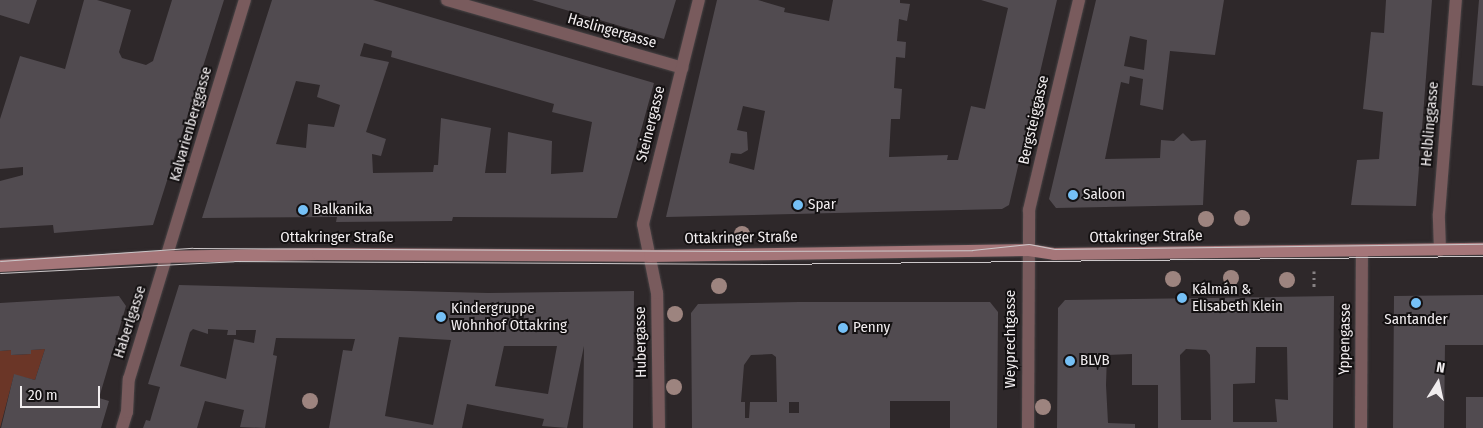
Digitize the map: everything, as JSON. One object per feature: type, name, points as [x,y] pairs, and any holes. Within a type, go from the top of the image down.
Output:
[{"type":"main road","name":"Ottakringer Straße","points":[[0,266],[168,257],[650,256],[1029,250],[1054,254],[1483,249]]},
{"type":"street","name":"Kalvarienberggasse","points":[[168,257],[245,0]]},
{"type":"street","name":"Haslingergasse","points":[[447,0],[682,68]]},
{"type":"street","name":"Steinergasse","points":[[650,256],[643,224],[699,0]]},
{"type":"street","name":"Bergsteiggasse","points":[[1029,250],[1029,210],[1079,0]]},
{"type":"street","name":"Helblinggasse","points":[[1440,250],[1439,214],[1456,0]]},
{"type":"street","name":"Weyprechtgasse","points":[[1028,428],[1029,250]]},
{"type":"street","name":"Yppengasse","points":[[1361,428],[1362,251]]},
{"type":"street","name":"Hubergasse","points":[[650,256],[657,293],[659,428]]},
{"type":"street","name":"Haberlgasse","points":[[122,428],[127,412],[129,379],[168,257]]},
{"type":"path","points":[[1314,271],[1314,290]]},
{"type":"shaded area","points":[[45,349],[35,380],[14,375],[0,428],[0,351],[11,350],[12,355],[31,354],[31,350]]},
{"type":"building","points":[[0,0],[37,0],[29,24],[0,15]]},
{"type":"building","points":[[84,0],[97,0],[131,10],[119,52],[122,58],[146,65],[153,61],[172,0],[224,0],[153,225],[54,233],[53,225],[0,228],[0,181],[23,175],[23,167],[0,169],[0,119],[20,56],[65,69]]},
{"type":"building","points":[[272,0],[373,0],[654,83],[617,218],[453,217],[452,221],[336,222],[337,217],[202,218]],"holes":[[[364,43],[392,51],[391,57],[554,104],[552,112],[592,122],[583,172],[551,174],[552,141],[508,132],[506,173],[485,173],[491,128],[441,118],[438,165],[434,165],[433,172],[373,173],[372,154],[381,156],[386,139],[366,132],[389,62],[360,56]],[[296,81],[320,85],[317,97],[340,105],[334,127],[308,124],[306,148],[276,144]]]},
{"type":"building","points":[[532,0],[676,0],[664,39]]},
{"type":"building","points":[[717,0],[758,0],[785,8],[784,12],[829,21],[833,0],[900,0],[900,3],[910,4],[907,21],[899,19],[897,41],[906,42],[905,58],[896,57],[894,88],[902,89],[900,119],[891,119],[889,157],[948,155],[947,160],[958,160],[971,106],[985,109],[1008,8],[981,0],[1057,0],[1009,205],[1002,209],[666,217]],"holes":[[[743,106],[765,111],[754,170],[729,163],[731,153],[741,154],[748,150],[747,132],[737,130]]]},
{"type":"building","points":[[1096,0],[1224,0],[1215,55],[1170,51],[1163,110],[1140,105],[1143,79],[1130,76],[1129,84],[1121,82],[1105,159],[1160,158],[1161,140],[1174,141],[1183,133],[1191,141],[1206,140],[1203,205],[1056,208],[1049,199]],"holes":[[[1130,36],[1147,40],[1144,70],[1124,66]]]},
{"type":"building","points":[[1386,0],[1432,0],[1416,206],[1351,205],[1357,160],[1379,159],[1383,112],[1363,109],[1371,32],[1384,33]]},
{"type":"building","points":[[1479,0],[1483,0],[1483,86],[1472,85]]},
{"type":"building","points":[[179,285],[488,293],[634,291],[633,428],[583,428],[584,346],[567,428],[542,426],[544,419],[467,404],[462,428],[329,428],[343,350],[352,351],[355,339],[276,338],[273,355],[277,356],[265,428],[240,427],[244,410],[205,401],[197,428],[143,428],[146,420],[150,421],[160,387],[148,384]],"holes":[[[193,329],[208,334],[208,329],[228,330],[227,335],[236,335],[236,330],[256,330],[254,343],[234,339],[226,379],[180,366],[190,332]],[[399,337],[451,340],[433,425],[385,416]],[[504,346],[557,346],[548,394],[495,386]]]},
{"type":"building","points":[[1483,295],[1483,345],[1445,345],[1444,428],[1393,428],[1394,296]]},
{"type":"building","points":[[119,296],[126,306],[99,398],[109,401],[101,428],[1,428],[14,374],[35,380],[45,349],[31,350],[31,354],[11,355],[11,350],[0,351],[0,303]]},
{"type":"building","points":[[1334,296],[1333,428],[1158,428],[1158,385],[1132,385],[1132,354],[1107,355],[1106,385],[1108,423],[1135,424],[1135,428],[1057,428],[1058,308],[1065,300]],"holes":[[[1256,347],[1287,347],[1288,400],[1275,399],[1277,422],[1233,422],[1233,384],[1255,383]],[[1186,349],[1206,350],[1210,355],[1211,420],[1181,420],[1180,355]]]},
{"type":"building","points":[[990,302],[998,312],[997,428],[950,428],[950,401],[890,401],[890,428],[692,428],[691,313],[698,304]],"holes":[[[772,354],[776,357],[777,402],[750,402],[749,418],[745,418],[745,402],[741,402],[744,365],[751,355]],[[789,402],[799,402],[799,413],[789,413]]]},
{"type":"building","points":[[1466,397],[1483,397],[1483,428],[1466,428]]},
{"type":"tram line","points":[[0,261],[193,248],[737,251],[972,250],[1029,244],[1054,249],[1483,244]]},
{"type":"tram line","points":[[0,273],[234,261],[767,264],[1483,256]]},
{"type":"place","name":"Saloon","points":[[1073,195]]},
{"type":"place","name":"Spar","points":[[798,205]]},
{"type":"place","name":"Balkanika","points":[[303,210]]},
{"type":"place","name":"Kálmán & Elisabeth Klein","points":[[1182,298]]},
{"type":"place","name":"Santander","points":[[1416,303]]},
{"type":"place","name":"Kindergruppe Wohnhof Ottakring","points":[[441,317]]},
{"type":"place","name":"Penny","points":[[843,328]]},
{"type":"place","name":"BLVB","points":[[1070,361]]}]
